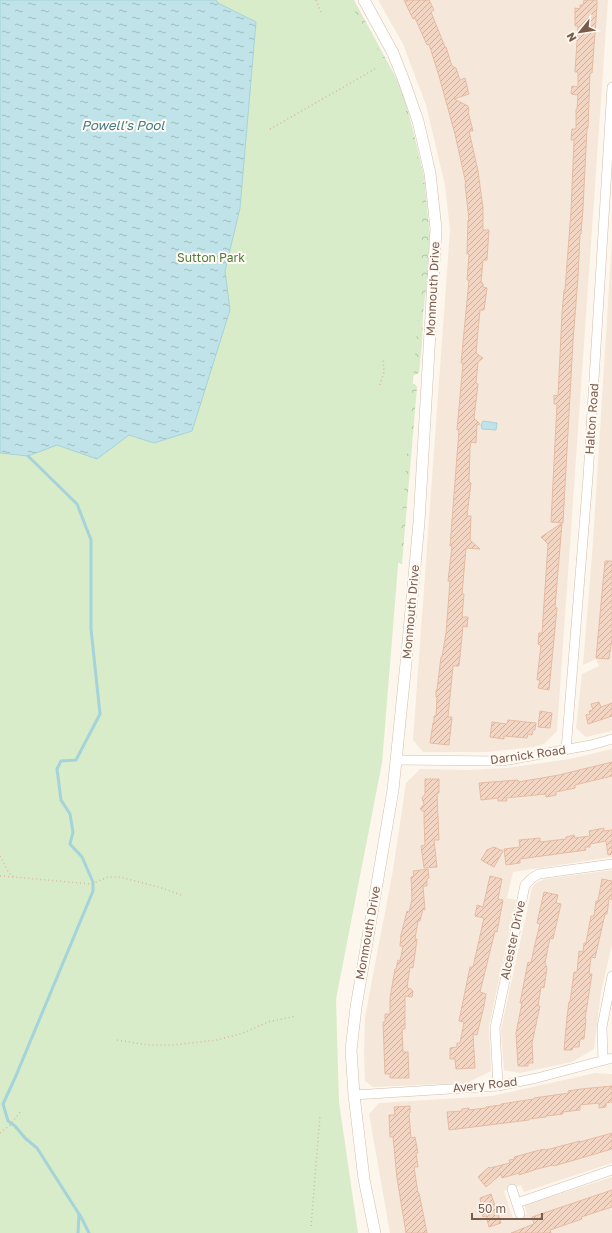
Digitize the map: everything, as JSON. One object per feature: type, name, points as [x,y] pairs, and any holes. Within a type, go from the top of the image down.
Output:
[{"type":"street","name":"Monmouth Drive","points":[[364,0],[393,53],[418,121],[430,173],[436,229],[419,522],[396,760],[356,1007],[351,1050],[354,1096],[364,1179],[375,1233]]},
{"type":"street","name":"Halton Road","points":[[566,750],[588,477],[612,87]]},
{"type":"street","name":"Darnick Road","points":[[396,760],[503,761],[591,745],[612,739]]},
{"type":"street","name":"Alcester Drive","points":[[498,1086],[495,1028],[525,884],[539,874],[612,864]]},
{"type":"street","points":[[603,1060],[602,1027],[612,976]]},
{"type":"street","name":"Avery Road","points":[[354,1096],[498,1086],[537,1078],[612,1058]]},
{"type":"street","points":[[517,1203],[612,1170]]},
{"type":"street","points":[[512,1189],[520,1214]]},
{"type":"path","points":[[316,0],[322,15]]},
{"type":"path","points":[[270,129],[375,70]]},
{"type":"path","points":[[380,385],[384,372],[383,358]]},
{"type":"path","points":[[0,856],[14,877]]},
{"type":"path","points":[[0,876],[90,884],[108,877],[119,876],[159,887],[181,895]]},
{"type":"path","points":[[117,1040],[148,1045],[173,1045],[217,1040],[243,1033],[268,1022],[296,1016]]},
{"type":"path","points":[[0,1133],[13,1122],[21,1111]]},
{"type":"path","points":[[311,1226],[320,1116]]},
{"type":"shaded area","points":[[378,0],[608,0],[557,731],[544,744],[533,747],[487,752],[423,752],[413,740],[450,230],[445,185],[426,105],[403,44]]},
{"type":"shaded area","points":[[612,239],[612,731],[586,737],[576,728],[582,674],[599,666],[596,659],[583,665],[593,542]]},
{"type":"shaded area","points":[[612,749],[612,857],[513,872],[507,898],[516,900],[489,1026],[491,1071],[467,1083],[373,1087],[365,1081],[365,1017],[393,870],[406,783],[420,769],[469,770],[506,768],[570,759]]},
{"type":"shaded area","points":[[612,870],[612,945],[601,992],[594,1049],[572,1062],[520,1073],[504,1070],[501,1031],[532,888],[536,883],[545,879]]},
{"type":"shaded area","points":[[595,1073],[612,1074],[612,1163],[524,1192],[521,1185],[504,1191],[513,1219],[527,1214],[525,1206],[528,1204],[612,1177],[612,1233],[390,1233],[369,1114],[379,1103],[492,1096]]},
{"type":"green space","name":"Sutton Park","points":[[0,0],[348,0],[400,87],[423,180],[421,282],[382,763],[336,999],[339,1102],[358,1233],[0,1233]]},
{"type":"green space","points":[[336,0],[354,0],[394,74],[404,97],[424,176],[430,236],[428,273],[423,314],[419,373],[410,377]]},
{"type":"green space","points":[[408,383],[415,384],[417,387],[402,564],[391,560]]},
{"type":"water","name":"Powell's Pool","points":[[0,0],[216,0],[218,3],[256,22],[240,208],[225,271],[230,310],[192,431],[154,443],[129,435],[97,459],[57,445],[28,456],[0,453]]},
{"type":"water","points":[[483,421],[497,423],[496,430],[482,429],[481,425]]},
{"type":"building","points":[[404,0],[429,0],[434,10],[431,12],[446,47],[452,66],[456,68],[460,80],[465,78],[469,94],[454,99],[468,106],[473,131],[469,131],[478,171],[483,208],[483,230],[489,230],[487,260],[483,260],[481,283],[483,283],[483,287],[487,288],[484,310],[480,310],[476,353],[483,358],[478,362],[476,383],[478,384],[474,418],[480,424],[477,425],[476,443],[471,442],[470,448],[469,482],[471,483],[467,516],[471,516],[470,540],[480,549],[466,548],[462,594],[464,594],[462,617],[468,617],[467,627],[463,626],[459,666],[453,666],[448,717],[452,717],[449,745],[430,743],[434,716],[436,716],[436,690],[446,633],[450,581],[448,581],[452,546],[450,546],[459,430],[457,430],[463,363],[461,363],[469,280],[467,280],[469,254],[467,254],[469,220],[466,184],[455,134],[439,76],[429,44],[427,45],[415,18],[413,19]]},
{"type":"building","points":[[584,0],[597,0],[597,6],[592,73],[590,73],[588,128],[573,341],[563,523],[551,522],[557,404],[554,404],[554,395],[558,396],[562,313],[571,211],[574,140],[571,140],[572,129],[576,129],[578,95],[571,94],[572,86],[578,87],[578,72],[575,72],[578,26],[575,26],[575,8],[580,9],[580,5],[583,5]]},
{"type":"building","points":[[562,523],[555,607],[557,608],[549,690],[538,688],[540,680],[537,680],[541,645],[538,644],[539,633],[542,633],[548,544],[541,537]]},
{"type":"building","points":[[605,561],[612,561],[612,639],[609,659],[596,658]]},
{"type":"building","points":[[599,702],[601,707],[612,703],[612,716],[588,724],[586,715],[590,714],[589,711],[593,710],[591,704]]},
{"type":"building","points":[[540,711],[552,713],[550,728],[538,727]]},
{"type":"building","points":[[508,720],[536,723],[535,730],[533,730],[532,735],[528,734],[527,738],[504,736],[504,739],[490,737],[492,722],[507,724]]},
{"type":"building","points":[[612,762],[612,776],[575,785],[575,788],[556,792],[556,795],[546,797],[546,794],[506,798],[507,801],[498,801],[498,798],[481,800],[479,783],[518,780],[518,782],[559,775]]},
{"type":"building","points":[[425,779],[439,779],[439,793],[437,793],[439,840],[434,840],[437,867],[424,868],[421,846],[425,845],[424,812],[420,809],[424,804],[422,798],[425,794]]},
{"type":"building","points":[[604,828],[604,831],[612,830],[612,854],[608,855],[606,841],[590,844],[590,847],[585,847],[586,850],[520,859],[520,863],[506,865],[504,849],[520,847],[519,840],[540,838],[540,842],[566,839],[566,837],[574,835],[575,838],[590,836],[589,831]]},
{"type":"building","points":[[494,847],[503,851],[494,867],[481,860],[487,850]]},
{"type":"building","points":[[428,869],[429,878],[427,879],[427,886],[423,886],[425,910],[423,909],[420,921],[418,921],[413,968],[410,967],[407,988],[413,991],[412,997],[405,996],[405,1029],[402,1029],[403,1052],[408,1052],[409,1078],[390,1078],[390,1074],[385,1074],[383,1022],[385,1022],[385,1014],[390,1014],[390,998],[395,969],[398,960],[400,961],[403,946],[400,946],[401,935],[407,911],[409,912],[412,899],[411,877],[414,876],[413,871]]},
{"type":"building","points":[[490,876],[502,879],[498,899],[503,900],[497,932],[495,931],[480,992],[486,994],[484,1006],[477,1035],[473,1034],[475,1068],[456,1069],[455,1059],[450,1059],[450,1048],[457,1047],[457,1043],[460,1043],[464,1022],[459,1021],[470,967],[473,967],[484,918],[475,916],[477,905],[483,907]]},
{"type":"building","points":[[602,879],[612,881],[612,899],[609,899],[607,914],[605,914],[595,958],[591,957],[589,974],[592,974],[585,1019],[584,1039],[580,1039],[579,1047],[573,1047],[572,1050],[564,1050],[567,1017],[574,972],[577,972],[579,951],[583,952],[584,943],[586,943],[591,916],[594,916],[596,901],[598,901]]},
{"type":"building","points":[[544,892],[558,895],[556,903],[561,904],[553,939],[550,938],[545,963],[547,968],[544,988],[541,987],[538,1006],[540,1006],[532,1043],[533,1063],[528,1063],[528,1066],[518,1066],[516,1033],[522,1003],[520,1003],[528,962],[531,963],[540,924],[537,923]]},
{"type":"building","points":[[612,1086],[612,1102],[606,1103],[606,1107],[599,1108],[599,1103],[580,1105],[580,1110],[563,1112],[563,1114],[529,1120],[449,1130],[447,1112],[462,1111],[462,1109],[469,1108],[469,1110],[486,1108],[534,1098],[569,1093],[568,1091]]},
{"type":"building","points":[[410,1106],[409,1114],[411,1138],[415,1137],[418,1153],[416,1153],[418,1167],[414,1167],[427,1233],[406,1233],[397,1178],[393,1137],[390,1137],[389,1115],[395,1115],[394,1107]]},
{"type":"building","points":[[612,1133],[612,1149],[519,1175],[519,1173],[502,1178],[501,1174],[486,1187],[478,1177],[489,1167],[510,1163],[509,1160],[515,1159],[514,1157]]},
{"type":"building","points":[[612,1190],[612,1207],[581,1217],[582,1219],[550,1230],[551,1233],[511,1233],[534,1224],[532,1217]]},
{"type":"building","points":[[491,1194],[501,1223],[489,1227],[486,1216],[483,1217],[479,1204],[481,1203],[480,1198]]},
{"type":"waterway","points":[[28,456],[77,504],[91,540],[91,629],[100,714],[76,760],[61,761],[57,769],[61,800],[70,814],[73,832],[70,844],[82,857],[93,882],[93,891],[3,1104],[8,1121],[37,1148],[79,1214],[78,1233]]},
{"type":"waterway","points":[[80,1215],[89,1233]]}]
